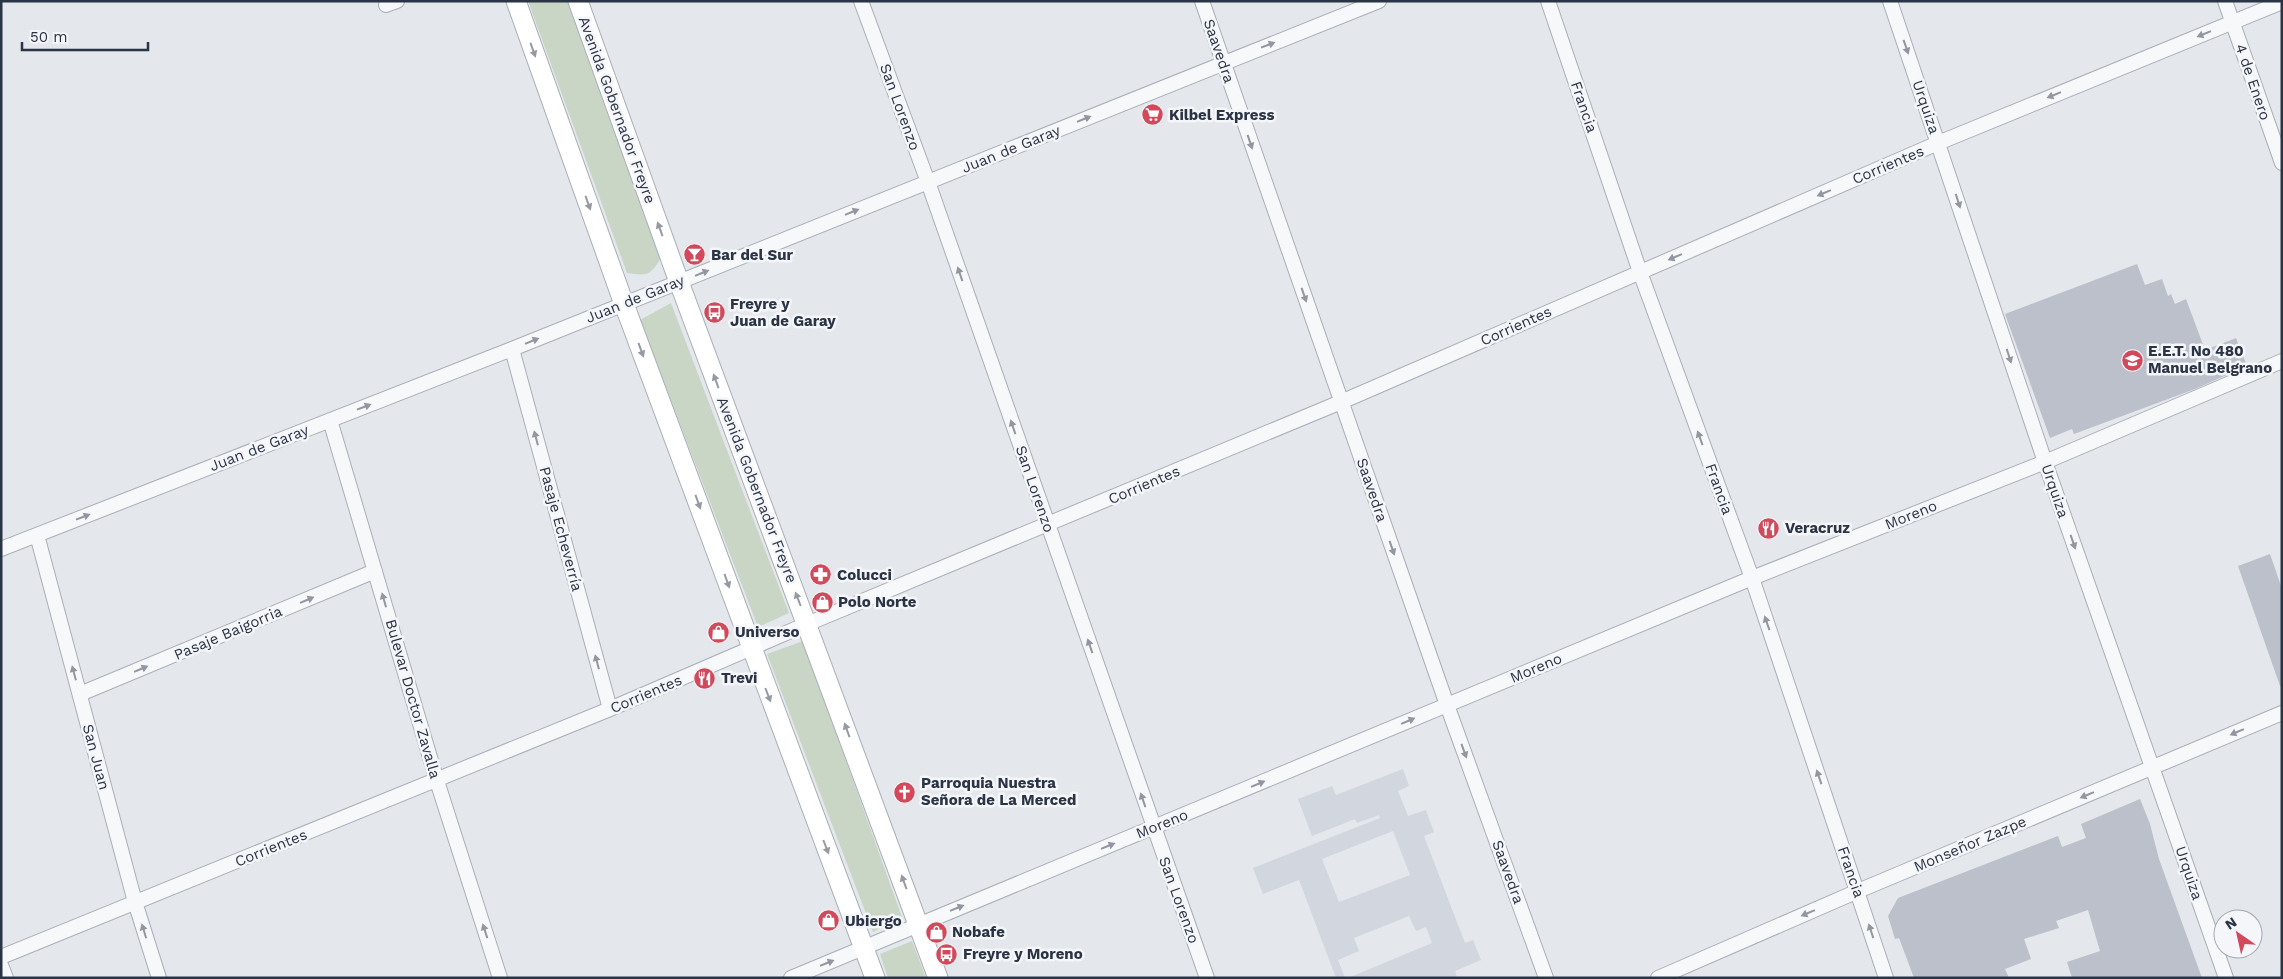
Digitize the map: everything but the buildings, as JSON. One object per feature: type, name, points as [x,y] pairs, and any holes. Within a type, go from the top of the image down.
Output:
[{"type":"main road","points":[[516,1],[624,304],[875,978]]},
{"type":"main road","name":"Avenida Gobernador Freyre","points":[[578,1],[679,282],[808,624],[938,978]]},
{"type":"street","name":"San Lorenzo","points":[[861,1],[928,182],[1207,978]]},
{"type":"street","name":"Saavedra","points":[[1202,1],[1447,705],[1546,978]]},
{"type":"street","name":"Juan de Garay","points":[[1,549],[512,349],[1379,1]]},
{"type":"street","name":"Francia","points":[[1548,1],[1640,272],[1752,578],[1886,978]]},
{"type":"street","name":"Urquiza","points":[[1890,1],[2044,462],[2226,978]]},
{"type":"street","name":"4 de Enero","points":[[2225,1],[2282,163]]},
{"type":"street","name":"Corrientes","points":[[1,957],[610,709],[808,624],[1341,402],[1938,143],[2282,2]]},
{"type":"street","name":"Pasaje Echeverría","points":[[512,349],[610,709]]},
{"type":"street","name":"Moreno","points":[[791,978],[919,923],[1153,828],[1752,578],[2044,462],[2282,361]]},
{"type":"street","name":"Bulevar Doctor Zavalla","points":[[330,420],[437,781],[500,978]]},
{"type":"street","name":"San Juan","points":[[37,534],[135,902],[159,978]]},
{"type":"street","name":"Pasaje Baigorria","points":[[80,694],[376,571]]},
{"type":"street","name":"Monseñor Zazpe","points":[[1658,978],[1858,891],[2282,713]]},
{"type":"street","points":[[1,964],[6,978]]},
{"type":"shaded area","points":[[1403,769],[1409,786],[1398,791],[1408,816],[1426,810],[1434,832],[1424,836],[1465,943],[1473,940],[1481,960],[1455,971],[1457,978],[1348,978],[1432,943],[1426,927],[1416,931],[1409,916],[1354,938],[1359,951],[1338,960],[1345,978],[1336,978],[1299,880],[1263,894],[1253,868],[1380,818],[1379,815],[1357,823],[1355,819],[1312,836],[1298,799],[1332,786],[1336,795]],"holes":[[[1393,831],[1410,875],[1339,902],[1322,859]]]},
{"type":"green space","points":[[528,1],[568,1],[661,258],[654,268],[647,273],[627,273]]},
{"type":"green space","points":[[671,303],[789,613],[758,627],[640,320]]},
{"type":"green space","points":[[803,641],[902,917],[873,932],[767,654]]},
{"type":"green space","points":[[912,941],[926,978],[888,978],[880,954]]},
{"type":"place","name":"Kilbel Express","points":[[1153,115]]},
{"type":"place","name":"Bar del Sur","points":[[695,255]]},
{"type":"place","name":"Freyre y Juan de Garay","points":[[714,313]]},
{"type":"place","name":"E.E.T. No 480 Manuel Belgrano","points":[[2132,360]]},
{"type":"place","name":"Veracruz","points":[[1769,528]]},
{"type":"place","name":"Colucci","points":[[821,575]]},
{"type":"place","name":"Polo Norte","points":[[822,602]]},
{"type":"place","name":"Universo","points":[[719,632]]},
{"type":"place","name":"Trevi","points":[[705,678]]},
{"type":"place","name":"Parroquia Nuestra Señora de La Merced","points":[[905,792]]},
{"type":"place","name":"Ubiergo","points":[[829,921]]},
{"type":"place","name":"Nobafe","points":[[936,932]]},
{"type":"place","name":"Freyre y Moreno","points":[[947,954]]}]
